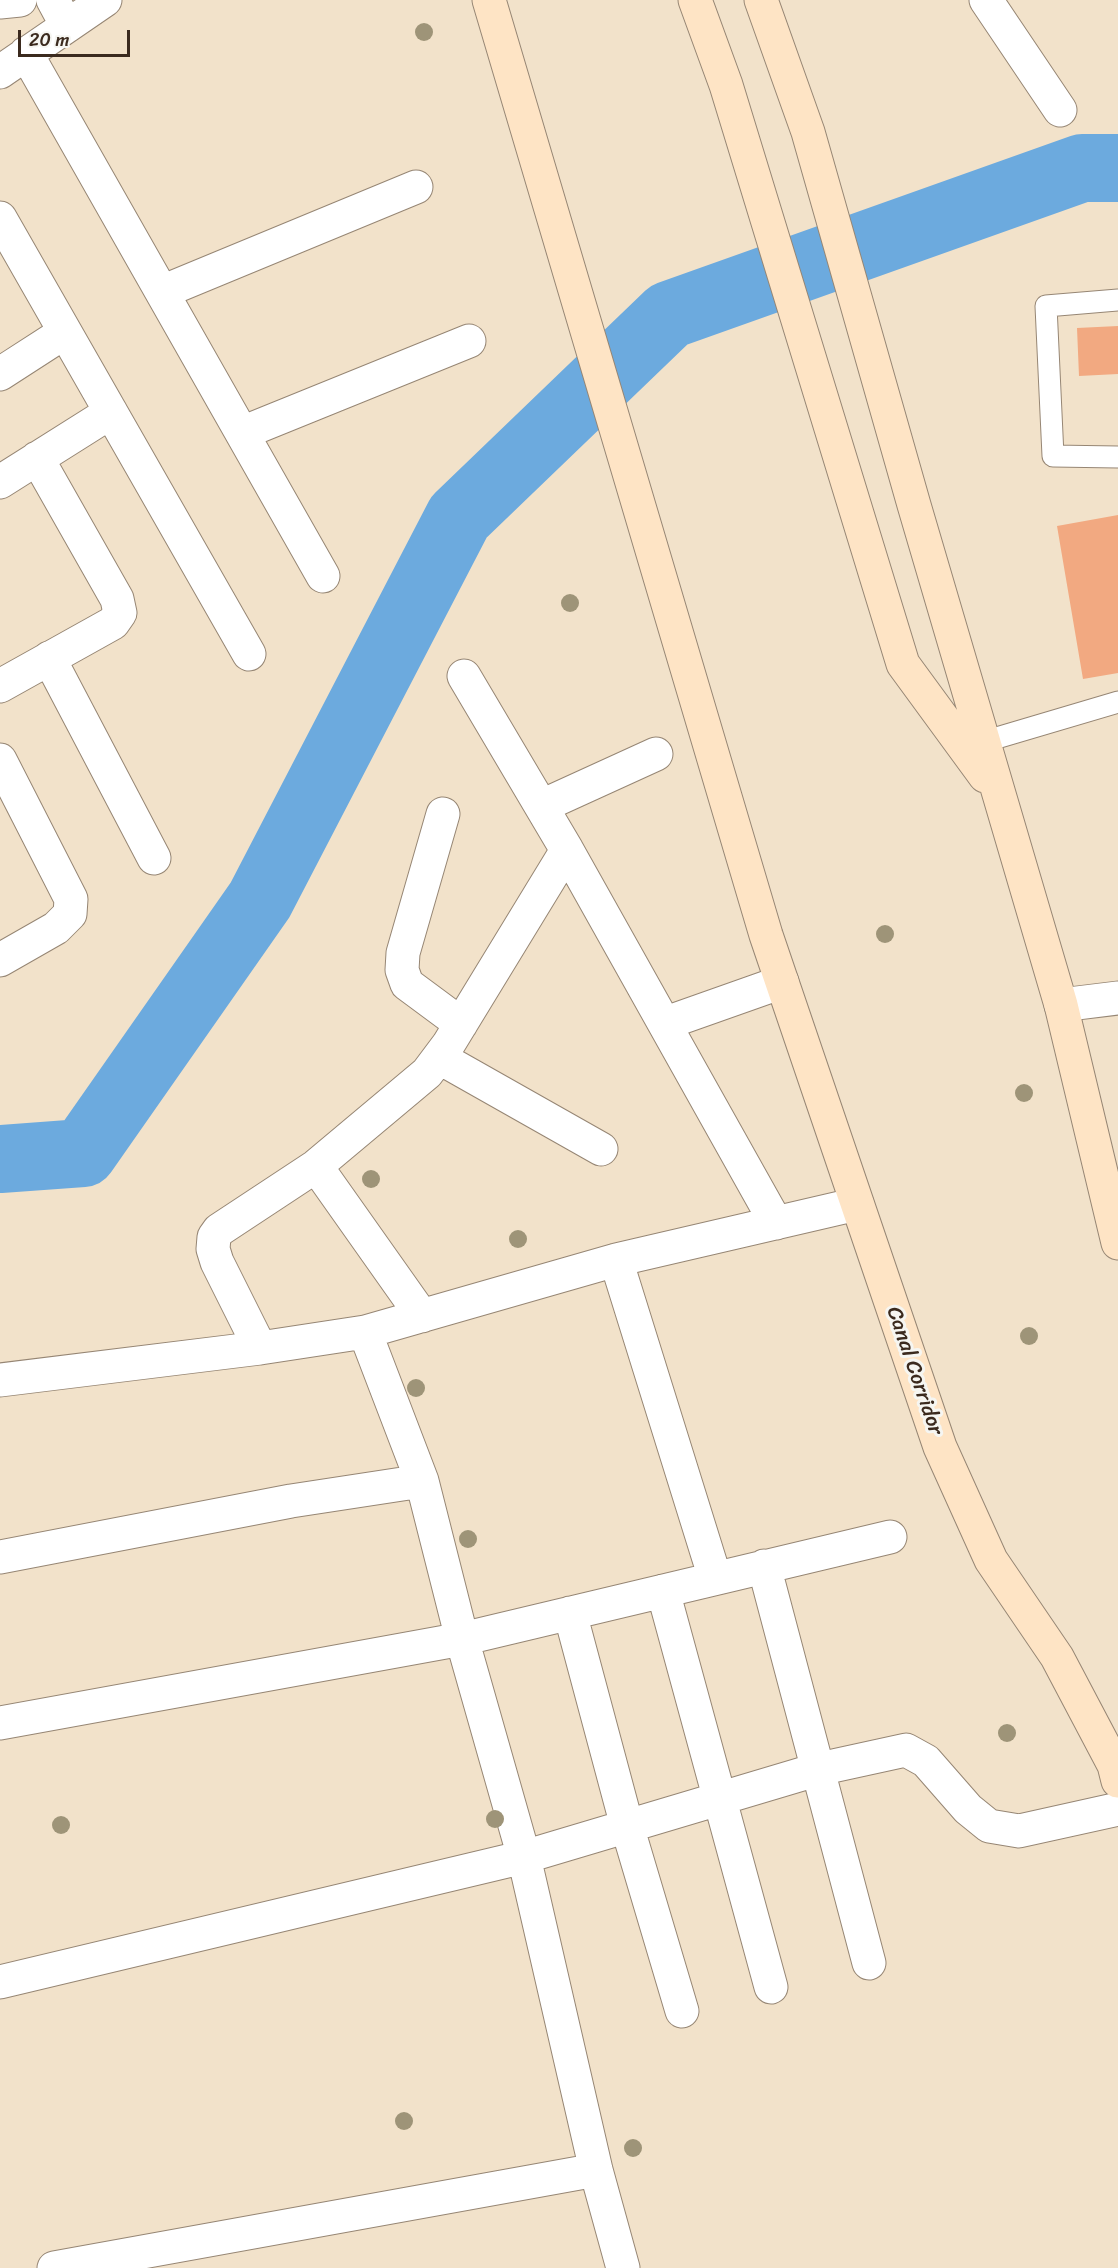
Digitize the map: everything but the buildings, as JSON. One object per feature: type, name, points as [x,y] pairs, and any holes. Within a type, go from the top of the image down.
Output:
[{"type":"main road","name":"Canal Corridor","points":[[489,0],[766,935],[940,1447],[991,1560],[1057,1657],[1114,1765],[1118,1781]]},
{"type":"main road","points":[[694,0],[726,85],[903,664],[998,794]]},
{"type":"main road","points":[[761,0],[808,132],[914,505],[1061,1005],[1118,1243]]},
{"type":"street","points":[[0,2],[20,0]]},
{"type":"street","points":[[0,72],[27,53],[60,13],[105,0]]},
{"type":"street","points":[[986,0],[1060,111]]},
{"type":"street","points":[[27,53],[323,576]]},
{"type":"street","points":[[162,292],[416,187]]},
{"type":"street","points":[[0,218],[12,267],[65,332],[249,654]]},
{"type":"street","points":[[0,374],[65,332]]},
{"type":"street","points":[[242,433],[469,341]]},
{"type":"street","points":[[0,482],[111,412]]},
{"type":"street","points":[[0,686],[113,623],[120,613],[117,599],[38,458]]},
{"type":"street","points":[[49,658],[154,858]]},
{"type":"street","points":[[464,676],[542,806],[777,1223]]},
{"type":"street","points":[[542,806],[656,754]]},
{"type":"street","points":[[0,760],[71,899],[70,914],[56,928],[1,956]]},
{"type":"street","points":[[443,814],[403,953],[402,970],[407,984],[461,1024]]},
{"type":"street","points":[[260,1348],[217,1263],[213,1249],[214,1237],[219,1230],[316,1166],[427,1073],[440,1058],[567,850]]},
{"type":"street","points":[[666,1023],[782,982]]},
{"type":"street","points":[[1061,1005],[1118,998]]},
{"type":"street","points":[[440,1058],[601,1149]]},
{"type":"street","points":[[316,1166],[422,1316]]},
{"type":"street","points":[[0,1380],[260,1348],[365,1332],[616,1260],[857,1203]]},
{"type":"street","points":[[616,1260],[714,1578]]},
{"type":"street","points":[[365,1332],[422,1481],[462,1639],[524,1857],[596,2170],[623,2268]]},
{"type":"street","points":[[0,1557],[291,1501],[422,1481]]},
{"type":"street","points":[[0,1724],[462,1639],[890,1537]]},
{"type":"street","points":[[764,1566],[869,1963]]},
{"type":"street","points":[[663,1591],[771,1987]]},
{"type":"street","points":[[570,1613],[627,1826],[682,2012]]},
{"type":"street","points":[[0,1982],[524,1857],[819,1769],[906,1750],[926,1761],[968,1809],[989,1826],[1019,1831],[1118,1809]]},
{"type":"street","points":[[54,2268],[596,2170]]},
{"type":"lane","points":[[1118,300],[1046,306],[1053,456],[1118,457]]},
{"type":"lane","points":[[983,742],[1118,702]]},
{"type":"waterway","points":[[0,1159],[83,1153],[260,900],[459,517],[669,315],[1082,168],[1118,168]]}]
